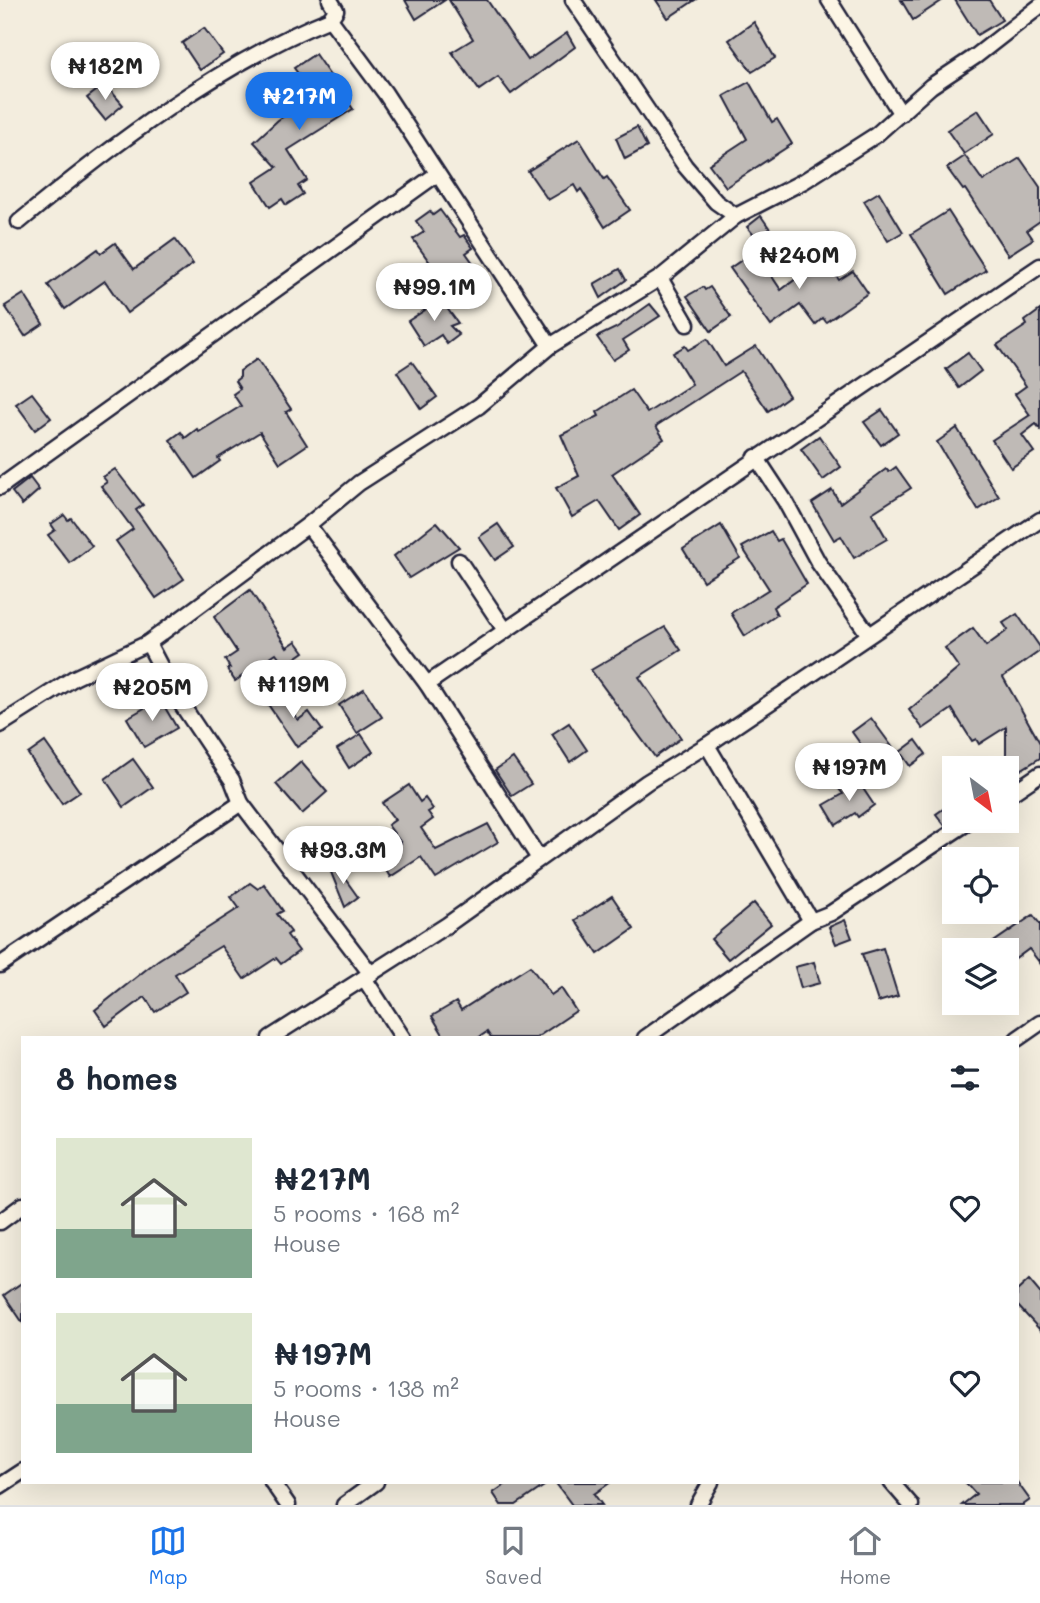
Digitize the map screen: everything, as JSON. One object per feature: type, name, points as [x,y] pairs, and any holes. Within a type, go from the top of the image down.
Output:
[{"type":"street","points":[[19,222],[87,165],[221,76],[278,40],[330,19],[336,10],[330,0]]},
{"type":"street","points":[[573,0],[685,166],[716,202],[736,216]]},
{"type":"street","points":[[829,0],[901,114]]},
{"type":"street","points":[[0,725],[74,678],[148,643],[308,525],[359,482],[480,406],[550,346],[660,278],[736,216],[804,181],[876,135],[931,86],[976,56],[1040,6]]},
{"type":"street","points":[[330,19],[385,93],[550,346]]},
{"type":"street","points":[[0,487],[438,174]]},
{"type":"street","points":[[427,684],[756,457],[888,372],[1040,266]]},
{"type":"street","points":[[660,278],[687,324]]},
{"type":"street","points":[[756,457],[785,501],[818,562],[869,635]]},
{"type":"street","points":[[273,1036],[447,925],[538,857],[647,782],[707,745],[1040,520]]},
{"type":"street","points":[[308,525],[427,684],[538,857]]},
{"type":"street","points":[[459,561],[505,630]]},
{"type":"street","points":[[148,643],[176,696],[232,780],[241,803],[368,976],[402,1036]]},
{"type":"street","points":[[707,745],[811,922]]},
{"type":"street","points":[[1019,788],[1040,774]]},
{"type":"street","points":[[0,965],[241,803]]},
{"type":"street","points":[[648,1036],[811,922],[831,913],[952,833]]},
{"type":"street","points":[[1019,1038],[1040,1023]]},
{"type":"street","points":[[0,1222],[21,1206]]},
{"type":"street","points":[[0,1486],[21,1472]]},
{"type":"street","points":[[273,1484],[288,1505]]},
{"type":"street","points":[[344,1505],[373,1484]]},
{"type":"street","points":[[698,1505],[710,1484]]},
{"type":"street","points":[[893,1484],[911,1505]]},
{"type":"building","points":[[405,0],[445,0],[416,19]]},
{"type":"building","points":[[449,0],[487,0],[528,60],[567,33],[575,47],[511,94],[498,77],[479,90],[452,52],[473,39]]},
{"type":"building","points":[[656,0],[695,0],[668,18]]},
{"type":"building","points":[[901,0],[943,0],[913,20]]},
{"type":"building","points":[[955,0],[989,0],[1002,20],[977,35]]},
{"type":"building","points":[[754,22],[775,58],[752,72],[729,40]]},
{"type":"building","points":[[204,28],[223,54],[200,70],[182,43]]},
{"type":"building","points":[[315,54],[353,109],[288,150],[307,180],[298,186],[303,194],[286,205],[282,199],[270,207],[254,182],[277,167],[254,142],[278,120],[315,97],[294,68]]},
{"type":"building","points":[[749,82],[772,122],[777,119],[792,144],[726,187],[709,164],[747,139],[724,96]]},
{"type":"building","points":[[105,84],[123,105],[105,120],[87,98]]},
{"type":"building","points":[[978,110],[994,134],[964,154],[947,130]]},
{"type":"building","points":[[637,127],[647,147],[625,159],[616,138]]},
{"type":"building","points":[[579,139],[604,179],[607,177],[630,210],[605,227],[581,189],[578,192],[574,185],[548,200],[528,171]]},
{"type":"building","points":[[965,156],[983,181],[1020,158],[1040,187],[1040,221],[1027,230],[1033,239],[1008,255],[965,189],[963,190],[947,168]]},
{"type":"building","points":[[879,192],[903,232],[888,241],[864,201]]},
{"type":"building","points":[[440,210],[460,237],[464,235],[473,248],[466,253],[476,267],[465,275],[468,280],[451,292],[413,239],[424,232],[416,221],[430,211],[433,215]]},
{"type":"building","points":[[948,211],[986,270],[948,294],[911,234]]},
{"type":"building","points":[[761,216],[770,229],[757,239],[747,227]]},
{"type":"building","points":[[175,239],[193,264],[127,313],[105,281],[65,309],[48,285],[98,249],[101,253],[115,243],[134,269]]},
{"type":"building","points":[[755,251],[781,290],[824,258],[839,280],[853,271],[868,293],[826,322],[823,318],[815,325],[800,305],[771,326],[730,268]]},
{"type":"building","points":[[620,269],[626,280],[601,298],[594,284]]},
{"type":"building","points":[[703,287],[705,290],[710,287],[731,317],[711,331],[687,296]]},
{"type":"building","points":[[24,294],[43,324],[25,336],[5,306]]},
{"type":"building","points":[[440,299],[458,323],[450,326],[459,335],[447,344],[441,335],[424,346],[408,321],[425,310],[422,306],[428,302],[431,305]]},
{"type":"building","points":[[650,304],[660,316],[623,340],[629,350],[613,360],[597,337],[616,328]]},
{"type":"building","points":[[1040,310],[1040,429],[1036,424],[1022,435],[1034,452],[1011,468],[992,440],[1030,415],[1015,394],[1026,386],[997,345],[1027,325],[1025,321]]},
{"type":"building","points":[[707,339],[724,366],[756,346],[789,396],[768,411],[741,371],[656,426],[664,439],[612,474],[640,515],[619,530],[599,501],[572,517],[556,488],[579,476],[561,435],[599,416],[597,412],[631,390],[647,413],[692,384],[673,353],[685,346],[688,350]]},
{"type":"building","points":[[968,353],[981,371],[959,388],[946,369]]},
{"type":"building","points":[[257,359],[291,409],[286,412],[307,445],[280,463],[260,432],[218,458],[220,461],[196,478],[170,440],[181,432],[185,438],[197,429],[199,432],[241,406],[233,394],[240,389],[235,381],[240,377],[240,371]]},
{"type":"building","points":[[412,362],[437,397],[421,409],[397,372]]},
{"type":"building","points":[[32,393],[51,418],[35,430],[16,404]]},
{"type":"building","points":[[882,410],[898,433],[881,445],[864,422]]},
{"type":"building","points":[[957,428],[999,497],[978,510],[937,442]]},
{"type":"building","points":[[819,436],[841,467],[823,480],[801,449]]},
{"type":"building","points":[[896,467],[911,488],[872,513],[887,539],[854,558],[841,536],[834,540],[812,503],[832,490],[840,503],[886,469],[889,472]]},
{"type":"building","points":[[115,469],[143,505],[136,510],[184,579],[156,598],[116,541],[133,529],[101,486],[107,482],[103,477]]},
{"type":"building","points":[[30,478],[39,490],[22,505],[12,492]]},
{"type":"building","points":[[64,515],[68,520],[71,518],[92,546],[70,563],[48,535],[55,530],[51,524]]},
{"type":"building","points":[[437,522],[459,547],[409,578],[394,556]]},
{"type":"building","points":[[498,524],[514,547],[495,560],[479,537]]},
{"type":"building","points":[[721,525],[740,558],[703,581],[683,549]]},
{"type":"building","points":[[771,531],[777,541],[781,539],[807,584],[773,607],[777,615],[745,636],[731,613],[769,589],[742,547]]},
{"type":"building","points":[[250,590],[287,647],[296,641],[304,652],[294,659],[302,670],[293,676],[276,653],[235,681],[227,669],[230,668],[225,660],[237,652],[214,617]]},
{"type":"building","points":[[1017,614],[1040,647],[1040,651],[1003,677],[1040,743],[1040,758],[1019,771],[1019,756],[1006,756],[1006,727],[979,744],[976,739],[972,741],[952,709],[923,729],[909,710],[959,668],[945,648],[973,628],[986,646],[1008,630],[1003,623]]},
{"type":"building","points":[[665,627],[681,650],[639,677],[681,738],[655,757],[591,670]]},
{"type":"building","points":[[364,689],[382,717],[357,733],[339,705]]},
{"type":"building","points":[[279,691],[298,720],[309,712],[322,730],[297,747],[265,700]]},
{"type":"building","points":[[160,699],[177,728],[144,747],[127,718]]},
{"type":"building","points":[[871,718],[893,748],[874,763],[852,732]]},
{"type":"building","points":[[569,723],[587,750],[570,762],[552,734]]},
{"type":"building","points":[[361,734],[373,752],[349,768],[337,749]]},
{"type":"building","points":[[916,740],[926,754],[910,766],[900,752]]},
{"type":"building","points":[[45,742],[80,792],[62,804],[28,754]]},
{"type":"building","points":[[513,758],[531,784],[512,796],[495,770]]},
{"type":"building","points":[[133,759],[153,787],[124,807],[105,779]]},
{"type":"building","points":[[301,762],[327,792],[302,814],[276,784]]},
{"type":"building","points":[[856,778],[874,805],[858,817],[855,813],[836,825],[824,805],[843,794],[839,789]]},
{"type":"building","points":[[409,785],[420,802],[425,798],[433,809],[428,812],[433,819],[421,828],[436,850],[488,824],[498,842],[436,879],[421,857],[390,877],[380,860],[401,843],[388,825],[395,820],[382,803]]},
{"type":"building","points":[[942,810],[942,822],[936,814]]},
{"type":"building","points":[[333,862],[358,897],[345,907],[328,865]]},
{"type":"building","points":[[250,883],[258,889],[264,884],[283,911],[277,914],[291,932],[287,935],[299,951],[281,964],[276,958],[244,979],[221,946],[175,974],[186,992],[155,1012],[145,997],[106,1026],[95,1010],[158,960],[239,908],[231,897]]},
{"type":"building","points":[[612,896],[634,929],[598,954],[575,920]]},
{"type":"building","points":[[754,903],[771,924],[728,959],[711,939]]},
{"type":"building","points":[[1033,915],[1040,924],[1040,963],[1029,949],[1019,956],[1019,938],[999,938]]},
{"type":"building","points":[[845,920],[852,938],[836,944],[829,927]]},
{"type":"building","points":[[883,948],[898,996],[878,1002],[862,954]]},
{"type":"building","points":[[814,962],[820,983],[801,988],[795,967]]},
{"type":"building","points":[[530,966],[551,995],[561,988],[576,1011],[539,1036],[490,1036],[487,1032],[481,1036],[444,1036],[432,1016],[456,1002],[461,1010]]},
{"type":"building","points":[[1029,1280],[1040,1293],[1040,1330],[1019,1307],[1019,1289]]},
{"type":"building","points":[[21,1283],[21,1320],[4,1295]]},
{"type":"building","points":[[506,1484],[547,1484],[516,1505],[501,1505],[493,1493]]},
{"type":"building","points":[[556,1484],[608,1484],[594,1494],[602,1505],[572,1505]]},
{"type":"building","points":[[967,1484],[1018,1484],[1030,1500],[1023,1505],[962,1505],[976,1494]]}]
